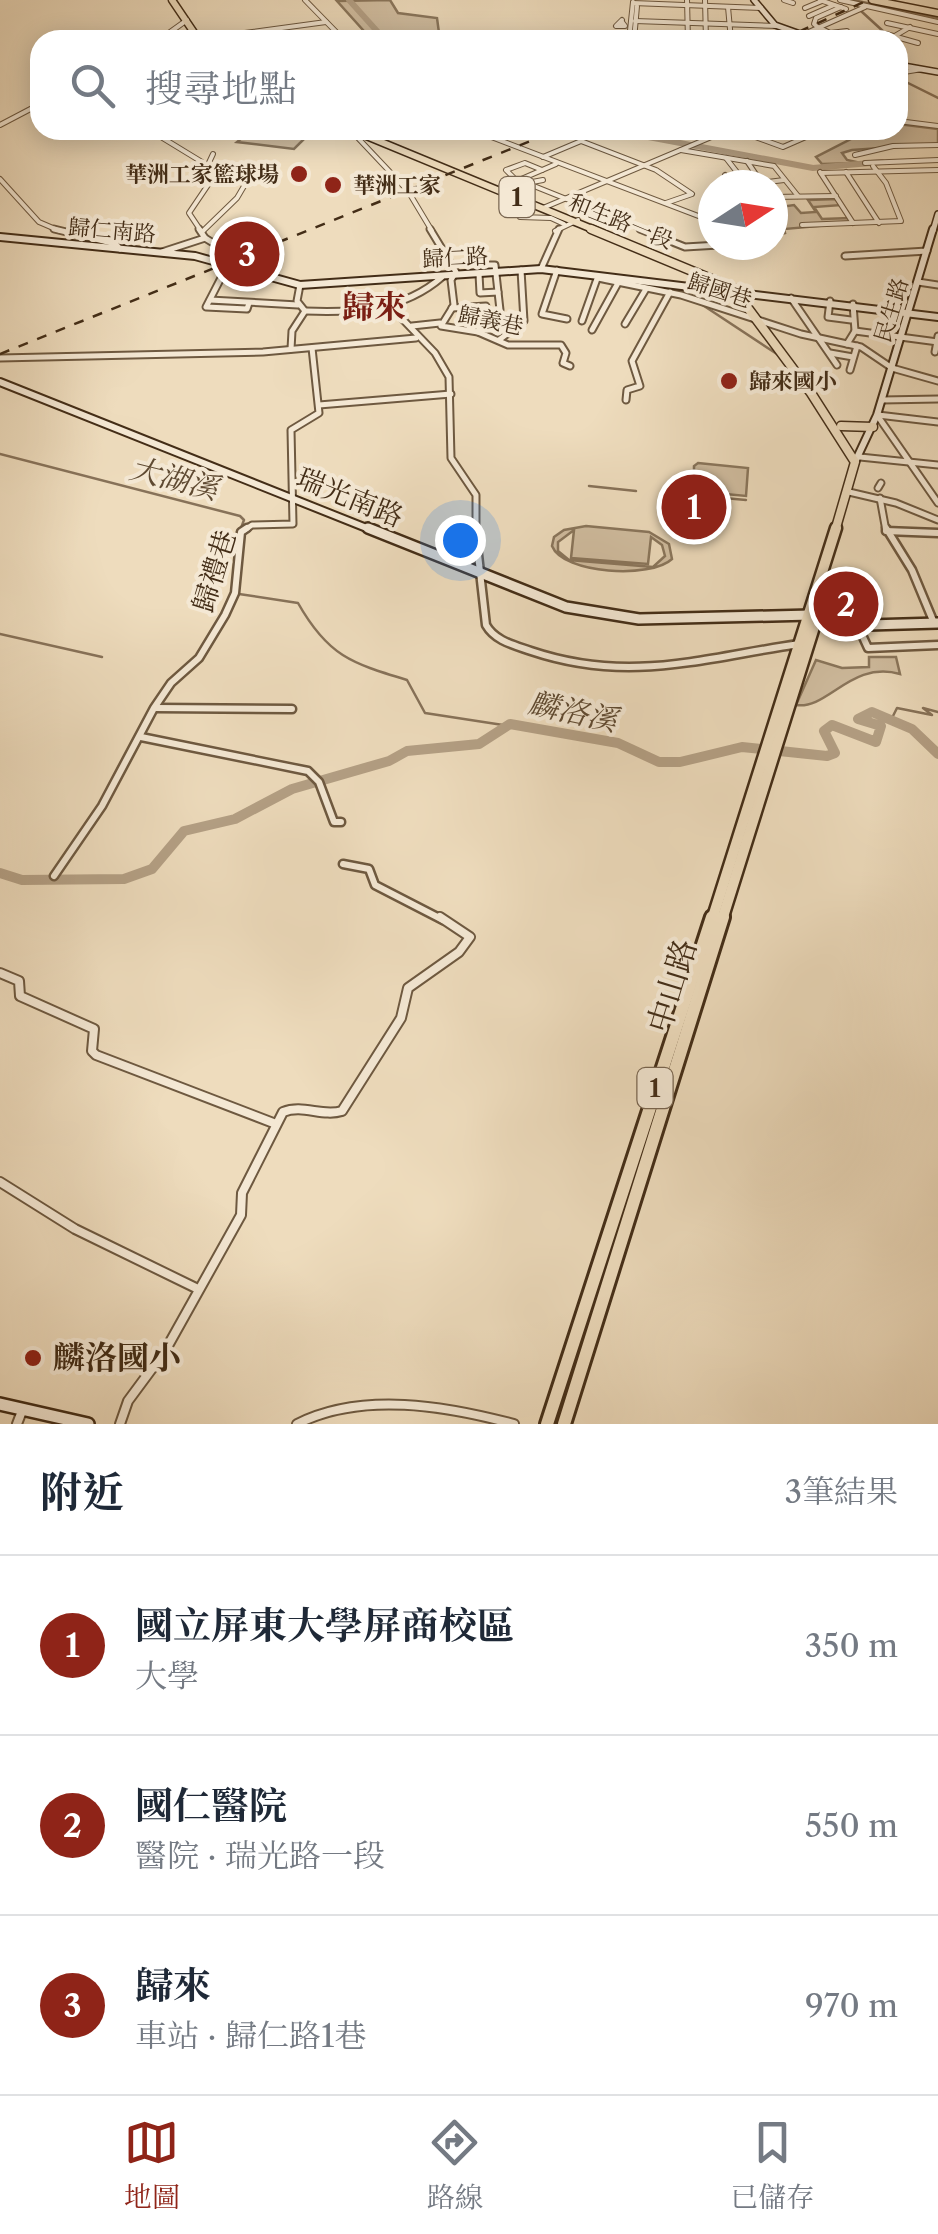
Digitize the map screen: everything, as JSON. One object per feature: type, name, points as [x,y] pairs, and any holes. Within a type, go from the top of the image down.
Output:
[{"type":"main road","points":[[174,0],[194,30]]},
{"type":"main road","points":[[876,0],[938,13]]},
{"type":"main road","name":"和生路一段","points":[[380,140],[684,264],[742,293],[841,426],[858,459]]},
{"type":"main road","name":"和生路一段","points":[[763,320],[858,459]]},
{"type":"main road","points":[[841,426],[873,427]]},
{"type":"main road","name":"1","points":[[805,644],[858,459]]},
{"type":"main road","name":"中山路","points":[[548,1424],[643,1148],[805,644]]},
{"type":"main road","name":"中山路","points":[[564,1424],[643,1148]]},
{"type":"street","points":[[305,0],[334,30]]},
{"type":"street","points":[[727,5],[733,0]]},
{"type":"street","points":[[754,0],[777,26]]},
{"type":"street","points":[[784,0],[793,3]]},
{"type":"street","points":[[804,8],[822,0],[938,23]]},
{"type":"street","points":[[635,2],[760,8]]},
{"type":"street","points":[[634,30],[635,2]]},
{"type":"street","points":[[632,30],[635,2]]},
{"type":"street","points":[[824,30],[814,24],[816,18],[844,8],[836,2]]},
{"type":"street","points":[[809,16],[836,2]]},
{"type":"street","points":[[687,3],[687,30]]},
{"type":"street","points":[[705,3],[706,30]]},
{"type":"street","points":[[727,5],[730,30]]},
{"type":"street","points":[[815,30],[866,6]]},
{"type":"street","points":[[744,8],[751,26]]},
{"type":"street","points":[[172,30],[186,20]]},
{"type":"street","points":[[904,30],[920,20]]},
{"type":"street","points":[[636,21],[777,26],[788,30]]},
{"type":"street","points":[[270,30],[326,22]]},
{"type":"street","points":[[887,23],[938,34]]},
{"type":"street","points":[[908,41],[918,43]]},
{"type":"street","points":[[908,67],[938,72]]},
{"type":"street","points":[[908,72],[922,69]]},
{"type":"street","points":[[0,125],[30,109]]},
{"type":"street","points":[[908,122],[938,126]]},
{"type":"street","points":[[165,140],[194,155],[206,169],[210,182],[189,212],[204,235],[236,256]]},
{"type":"street","points":[[360,140],[408,190],[456,272],[454,276]]},
{"type":"street","points":[[506,140],[698,217]]},
{"type":"street","points":[[544,207],[703,140]]},
{"type":"street","points":[[763,140],[782,147],[798,140]]},
{"type":"street","points":[[542,157],[581,141],[646,165],[692,194],[666,203]]},
{"type":"street","points":[[855,155],[899,146],[938,145]]},
{"type":"street","points":[[899,146],[906,160]]},
{"type":"street","points":[[920,146],[930,160]]},
{"type":"street","points":[[680,150],[774,166],[777,170]]},
{"type":"street","points":[[206,169],[213,154]]},
{"type":"street","points":[[728,158],[736,170]]},
{"type":"street","points":[[865,163],[938,160]]},
{"type":"street","points":[[747,162],[752,170]]},
{"type":"street","points":[[557,163],[518,180],[686,247],[698,246]]},
{"type":"street","points":[[514,178],[506,170],[522,164],[542,170]]},
{"type":"street","points":[[802,225],[901,221],[899,208],[876,168]]},
{"type":"street","points":[[854,223],[820,172],[876,168],[938,170]]},
{"type":"street","points":[[846,172],[879,222]]},
{"type":"street","points":[[0,179],[39,222],[76,238],[116,244],[120,249]]},
{"type":"street","points":[[527,183],[543,180]]},
{"type":"street","points":[[161,252],[204,235],[247,181]]},
{"type":"street","points":[[788,184],[798,196]]},
{"type":"street","points":[[788,196],[836,196]]},
{"type":"street","name":"民生路","points":[[858,459],[882,400],[938,214]]},
{"type":"street","points":[[520,217],[546,217],[565,224]]},
{"type":"street","points":[[541,269],[553,234],[577,220]]},
{"type":"street","name":"歸仁南路","points":[[0,236],[161,252],[220,264]]},
{"type":"street","points":[[845,256],[927,252]]},
{"type":"street","name":"歸仁路","points":[[220,264],[300,284],[442,277],[480,270],[558,270],[909,313]]},
{"type":"street","points":[[480,270],[480,293],[498,292]]},
{"type":"street","points":[[499,340],[524,321],[521,270]]},
{"type":"street","points":[[558,270],[542,314],[568,319]]},
{"type":"street","points":[[496,272],[500,310]]},
{"type":"street","points":[[222,276],[210,300],[298,305],[305,311],[292,331],[292,349]]},
{"type":"street","name":"歸義巷","points":[[454,276],[452,308],[440,322],[444,328],[478,332],[508,345],[561,346],[566,353],[563,364],[570,366]]},
{"type":"street","name":"歸義巷","points":[[305,311],[368,312],[427,289],[442,277]]},
{"type":"street","points":[[582,321],[598,277]]},
{"type":"street","name":"歸國巷","points":[[598,277],[670,292],[860,347]]},
{"type":"street","points":[[592,330],[618,282]]},
{"type":"street","points":[[918,282],[938,284]]},
{"type":"street","points":[[298,305],[300,284]]},
{"type":"street","points":[[625,324],[646,289]]},
{"type":"street","name":"歸國巷","points":[[626,400],[628,390],[640,386],[632,361],[670,292]]},
{"type":"street","points":[[792,298],[837,365]]},
{"type":"street","points":[[830,302],[828,317],[851,320]]},
{"type":"street","points":[[838,318],[841,303]]},
{"type":"street","points":[[388,304],[412,326],[416,338],[435,353],[449,377],[450,458],[476,495],[472,520],[483,576],[485,624],[494,636],[577,666],[617,672],[666,670],[805,644]]},
{"type":"street","points":[[853,305],[851,320],[856,331]]},
{"type":"street","points":[[452,308],[486,306],[478,332]]},
{"type":"street","points":[[909,313],[938,317]]},
{"type":"street","points":[[412,326],[440,322]]},
{"type":"street","points":[[856,331],[938,340],[934,352]]},
{"type":"street","points":[[847,344],[856,331]]},
{"type":"street","points":[[850,370],[853,356],[869,332]]},
{"type":"street","points":[[0,358],[292,349],[416,338]]},
{"type":"street","points":[[860,347],[892,368],[938,381]]},
{"type":"street","points":[[294,499],[291,430],[318,415],[312,348]]},
{"type":"street","points":[[829,353],[853,356]]},
{"type":"street","name":"瑞光南路","points":[[0,382],[566,607],[640,619],[814,615],[857,624],[937,624]]},
{"type":"street","points":[[925,383],[935,384],[938,391]]},
{"type":"street","points":[[318,405],[452,394]]},
{"type":"street","points":[[882,400],[938,399]]},
{"type":"street","points":[[877,415],[938,422]]},
{"type":"street","points":[[877,415],[938,503]]},
{"type":"street","points":[[858,459],[938,465]]},
{"type":"street","points":[[851,493],[880,498],[938,520]]},
{"type":"street","points":[[880,498],[886,531],[912,570],[937,624]]},
{"type":"street","name":"歸禮巷","points":[[54,876],[102,806],[154,708],[171,683],[198,658],[225,615],[235,593],[241,532],[252,525],[293,524],[294,499]]},
{"type":"street","points":[[886,531],[938,533]]},
{"type":"street","points":[[857,624],[868,648],[938,645]]},
{"type":"street","points":[[154,708],[292,709]]},
{"type":"street","points":[[141,737],[308,771],[317,779],[334,822],[340,822]]},
{"type":"street","points":[[120,1424],[128,1401],[165,1351],[241,1215],[242,1192],[276,1124],[289,1108],[330,1116],[342,1110],[401,1018],[408,988],[458,952],[470,937],[421,905],[375,884],[369,869],[343,864]]},
{"type":"street","points":[[0,973],[19,982],[20,996],[94,1029],[97,1034],[92,1051],[96,1054],[276,1124]]},
{"type":"street","points":[[0,1182],[75,1229],[198,1289]]},
{"type":"street","points":[[0,1404],[86,1424]]},
{"type":"street","points":[[296,1424],[312,1413],[405,1406],[514,1424]]},
{"type":"street","points":[[17,1424],[22,1410]]},
{"type":"shaded area","points":[[390,0],[398,13],[437,18],[439,30],[363,30],[337,1]]},
{"type":"shaded area","points":[[908,125],[938,129],[938,144],[842,153],[847,160],[861,163],[822,164],[816,157],[849,140],[908,140]]},
{"type":"shaded area","points":[[240,140],[303,140],[294,149],[237,142]]},
{"type":"shaded area","points":[[838,199],[842,205],[814,207],[822,219],[850,218],[853,223],[788,229],[788,206],[794,205],[801,213],[816,212],[808,200]]},
{"type":"shaded area","points":[[698,463],[748,468],[746,496],[694,491],[694,466]]},
{"type":"shaded area","points":[[586,526],[649,532],[669,544],[672,559],[661,565],[646,569],[628,571],[589,568],[572,563],[552,546],[554,537],[564,530]],"holes":[[[574,530],[571,558],[648,564],[651,537],[662,545],[665,556],[653,567],[569,560],[558,551],[558,542]]]},
{"type":"shaded area","points":[[869,657],[896,657],[900,674],[868,674],[808,705],[796,705],[816,660],[842,668],[869,667]]},
{"type":"waterway","points":[[349,0],[376,30]]},
{"type":"waterway","points":[[853,0],[938,18]]},
{"type":"waterway","points":[[861,11],[882,30]]},
{"type":"waterway","points":[[908,83],[938,98]]},
{"type":"waterway","points":[[664,140],[813,168],[882,162]]},
{"type":"waterway","points":[[692,275],[697,280],[695,300],[780,356]]},
{"type":"waterway","name":"大湖溪","points":[[0,454],[240,516],[244,520],[241,528]]},
{"type":"waterway","points":[[589,486],[636,491]]},
{"type":"waterway","points":[[690,495],[710,497]]},
{"type":"waterway","points":[[713,497],[746,500]]},
{"type":"waterway","name":"大湖溪","points":[[232,591],[238,536]]},
{"type":"waterway","name":"大湖溪","points":[[239,594],[298,603],[320,635],[343,655],[407,680],[425,713],[503,725]]},
{"type":"waterway","points":[[0,634],[102,657]]},
{"type":"waterway","points":[[891,720],[897,708],[932,715],[923,708],[938,712]]},
{"type":"waterway","name":"麟洛溪","points":[[0,873],[22,880],[124,879],[152,869],[184,831],[235,819],[292,789],[389,761],[407,751],[479,744],[510,724],[618,743],[659,762],[680,762],[742,747],[827,756],[835,753],[824,731],[832,725],[876,742],[881,726],[858,719],[872,712],[912,729],[938,754]]},
{"type":"railway","points":[[803,30],[868,0]]},
{"type":"railway","points":[[0,354],[533,140]]},
{"type":"place","name":"華洲工家籃球場","points":[[299,174]]},
{"type":"place","name":"華洲工家","points":[[333,185]]},
{"type":"place","name":"歸來","points":[[247,254]]},
{"type":"place","name":"歸來國小","points":[[729,381]]},
{"type":"place","name":"國立屏東大學屏商校區","points":[[694,507]]},
{"type":"place","name":"國仁醫院","points":[[846,604]]},
{"type":"place","name":"麟洛國小","points":[[33,1358]]},
{"type":"district","name":"歸來","points":[[374,307]]}]
